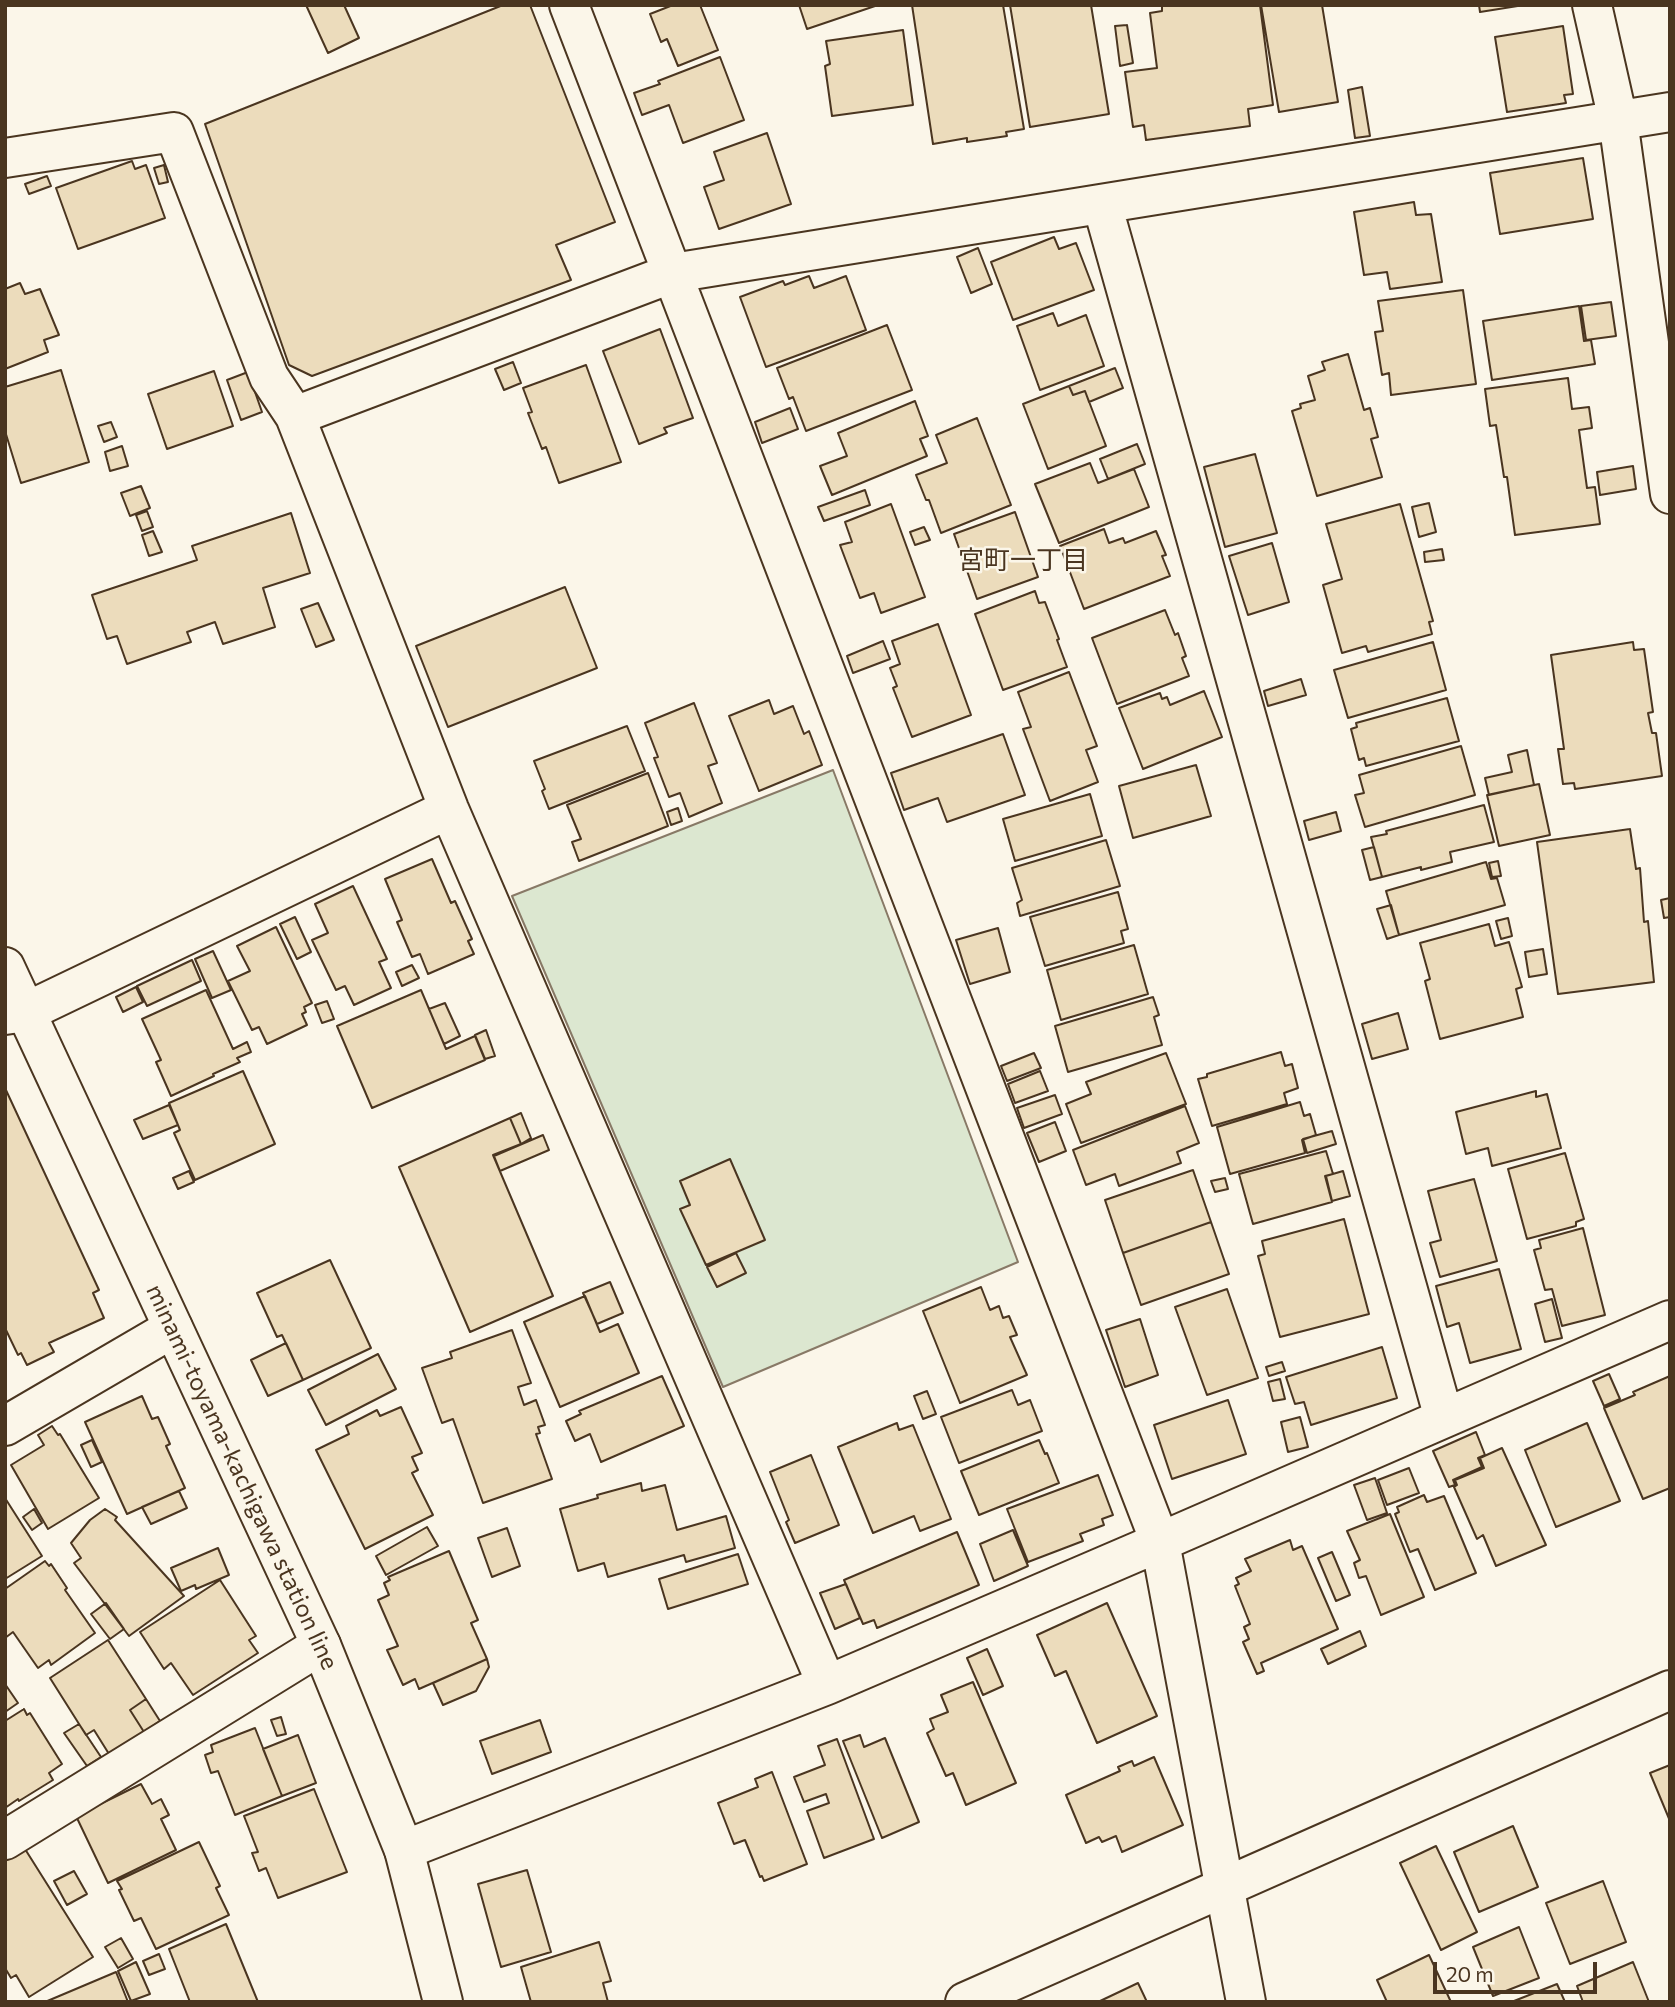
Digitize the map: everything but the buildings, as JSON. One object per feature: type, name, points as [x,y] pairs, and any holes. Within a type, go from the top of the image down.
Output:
[{"type":"street","points":[[569,5],[1160,1542],[1246,2002]]},
{"type":"street","points":[[1592,5],[1618,120],[1670,494]]},
{"type":"street","points":[[295,416],[673,273],[1670,112]]},
{"type":"street","points":[[5,158],[174,132],[269,377],[295,416],[449,810],[827,1685]]},
{"type":"street","points":[[1102,204],[1444,1418]]},
{"type":"street","points":[[16,1014],[449,810]]},
{"type":"street","name":"minami-toyama-kachigawa station line","points":[[5,967],[16,1014],[173,1328],[321,1645],[404,1850],[443,2002]]},
{"type":"street","points":[[404,1850],[827,1685],[1670,1320]]},
{"type":"street","points":[[5,1426],[173,1328]]},
{"type":"street","points":[[5,1840],[321,1645]]},
{"type":"street","points":[[965,2002],[1670,1690]]},
{"type":"green space","points":[[833,770],[1018,1262],[723,1387],[512,896]]},
{"type":"district","name":"宮町一丁目","points":[[1023,560]]}]
